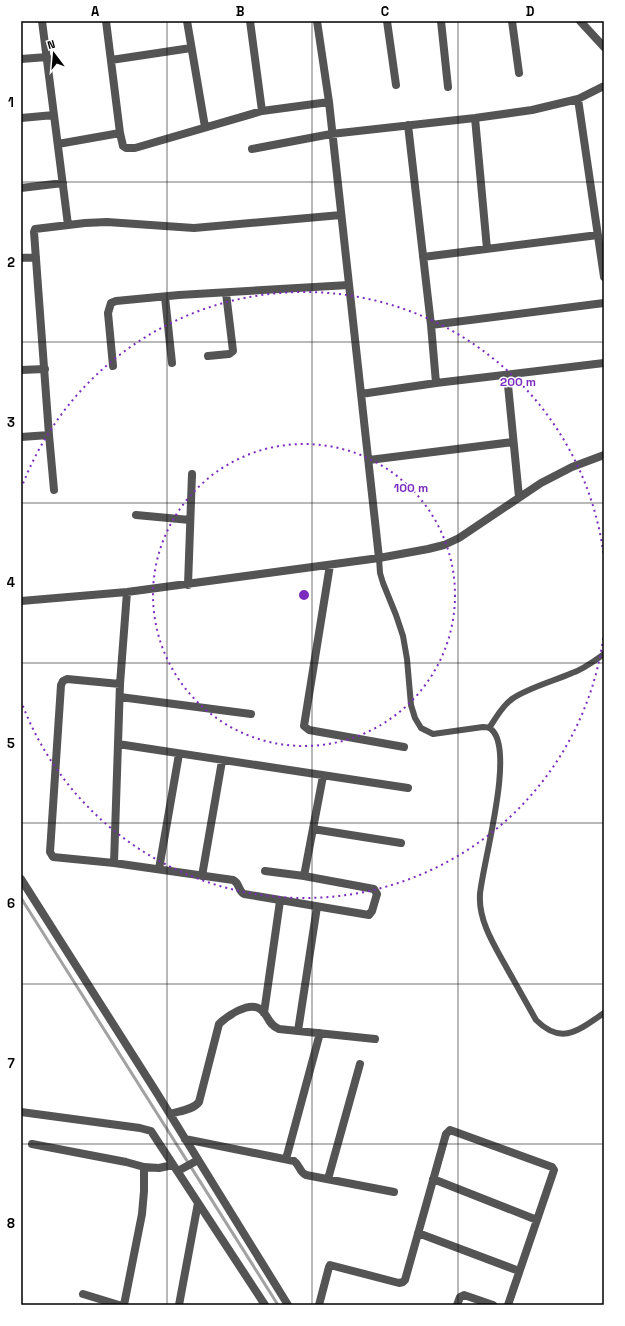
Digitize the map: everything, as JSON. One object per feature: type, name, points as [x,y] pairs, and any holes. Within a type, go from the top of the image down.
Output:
[{"type":"street","points":[[42,21],[68,225]]},
{"type":"street","points":[[106,21],[120,133],[123,146],[135,148],[262,111],[328,102]]},
{"type":"street","points":[[187,21],[205,127]]},
{"type":"street","points":[[250,21],[262,111]]},
{"type":"street","points":[[317,21],[332,134],[379,558]]},
{"type":"street","points":[[387,21],[396,85]]},
{"type":"street","points":[[440,21],[448,87]]},
{"type":"street","points":[[512,21],[519,73]]},
{"type":"street","points":[[580,21],[604,47]]},
{"type":"street","points":[[111,60],[191,48]]},
{"type":"street","points":[[21,59],[47,57]]},
{"type":"street","points":[[252,149],[332,134],[532,110],[578,99],[604,86]]},
{"type":"street","points":[[578,99],[604,277]]},
{"type":"street","points":[[21,118],[54,116]]},
{"type":"street","points":[[475,118],[487,249]]},
{"type":"street","points":[[408,125],[431,325],[436,383]]},
{"type":"street","points":[[58,144],[120,133]]},
{"type":"street","points":[[21,188],[63,183]]},
{"type":"street","points":[[54,490],[34,232],[35,229],[85,223],[127,222],[166,227],[194,228],[341,215]]},
{"type":"street","points":[[423,257],[598,235]]},
{"type":"street","points":[[21,258],[36,257]]},
{"type":"street","points":[[113,366],[108,313],[111,303],[116,301],[349,285]]},
{"type":"street","points":[[208,356],[229,354],[233,351],[226,293]]},
{"type":"street","points":[[165,297],[172,363]]},
{"type":"street","points":[[431,325],[604,303]]},
{"type":"street","points":[[361,394],[436,383],[604,363]]},
{"type":"street","points":[[21,370],[45,369]]},
{"type":"street","points":[[506,375],[519,497]]},
{"type":"street","points":[[21,437],[49,436]]},
{"type":"street","points":[[369,460],[513,442]]},
{"type":"street","points":[[21,601],[188,585],[379,558],[444,545],[459,538],[541,483],[572,467],[604,455]]},
{"type":"street","points":[[188,585],[192,474]]},
{"type":"street","points":[[136,515],[190,520]]},
{"type":"street","points":[[330,565],[304,726],[309,730],[404,747]]},
{"type":"street","points":[[114,863],[120,684],[127,592]]},
{"type":"street","points":[[120,684],[67,679],[63,681],[61,685],[50,852],[53,857],[114,863],[233,880],[237,882],[241,892],[244,894],[369,915],[372,911],[377,894],[374,889],[304,876],[265,871]]},
{"type":"street","points":[[120,697],[251,714]]},
{"type":"street","points":[[118,744],[222,761],[408,788]]},
{"type":"street","points":[[159,869],[179,754]]},
{"type":"street","points":[[202,876],[222,761]]},
{"type":"street","points":[[304,876],[323,776]]},
{"type":"street","points":[[313,829],[401,843]]},
{"type":"street","points":[[21,879],[170,1114],[185,1139],[196,1162],[288,1305]]},
{"type":"street","points":[[264,1013],[280,900]]},
{"type":"street","points":[[298,1031],[317,907]]},
{"type":"street","points":[[170,1114],[192,1108],[199,1102],[219,1024],[232,1013],[245,1008],[253,1006],[260,1008],[273,1027],[279,1029],[374,1039]]},
{"type":"street","points":[[286,1159],[320,1033]]},
{"type":"street","points":[[328,1179],[360,1064]]},
{"type":"street","points":[[21,1112],[147,1129],[151,1131],[179,1168],[198,1203],[265,1305]]},
{"type":"street","points":[[319,1305],[330,1265],[399,1283],[405,1280],[446,1134],[450,1130],[552,1167],[554,1172],[508,1305]]},
{"type":"street","points":[[185,1139],[286,1159],[297,1162],[300,1171],[303,1174],[394,1192]]},
{"type":"street","points":[[32,1144],[126,1162],[144,1167],[179,1168],[196,1162]]},
{"type":"street","points":[[124,1305],[142,1214],[144,1167]]},
{"type":"street","points":[[433,1179],[538,1220]]},
{"type":"street","points":[[179,1305],[198,1203]]},
{"type":"street","points":[[418,1233],[519,1271]]},
{"type":"street","points":[[83,1294],[119,1305]]},
{"type":"street","points":[[457,1305],[460,1297],[464,1295],[493,1305]]},
{"type":"lane","points":[[379,558],[380,573],[383,584],[403,636],[412,705],[415,718],[421,728],[432,734],[484,727],[493,731],[496,737],[500,759],[498,800],[480,894],[482,913],[489,937],[536,1020],[544,1028],[558,1034],[572,1033],[604,1013]]},
{"type":"lane","points":[[489,728],[504,706],[515,697],[574,673],[589,665],[604,654]]},
{"type":"waterway","points":[[21,898],[278,1305]]}]
